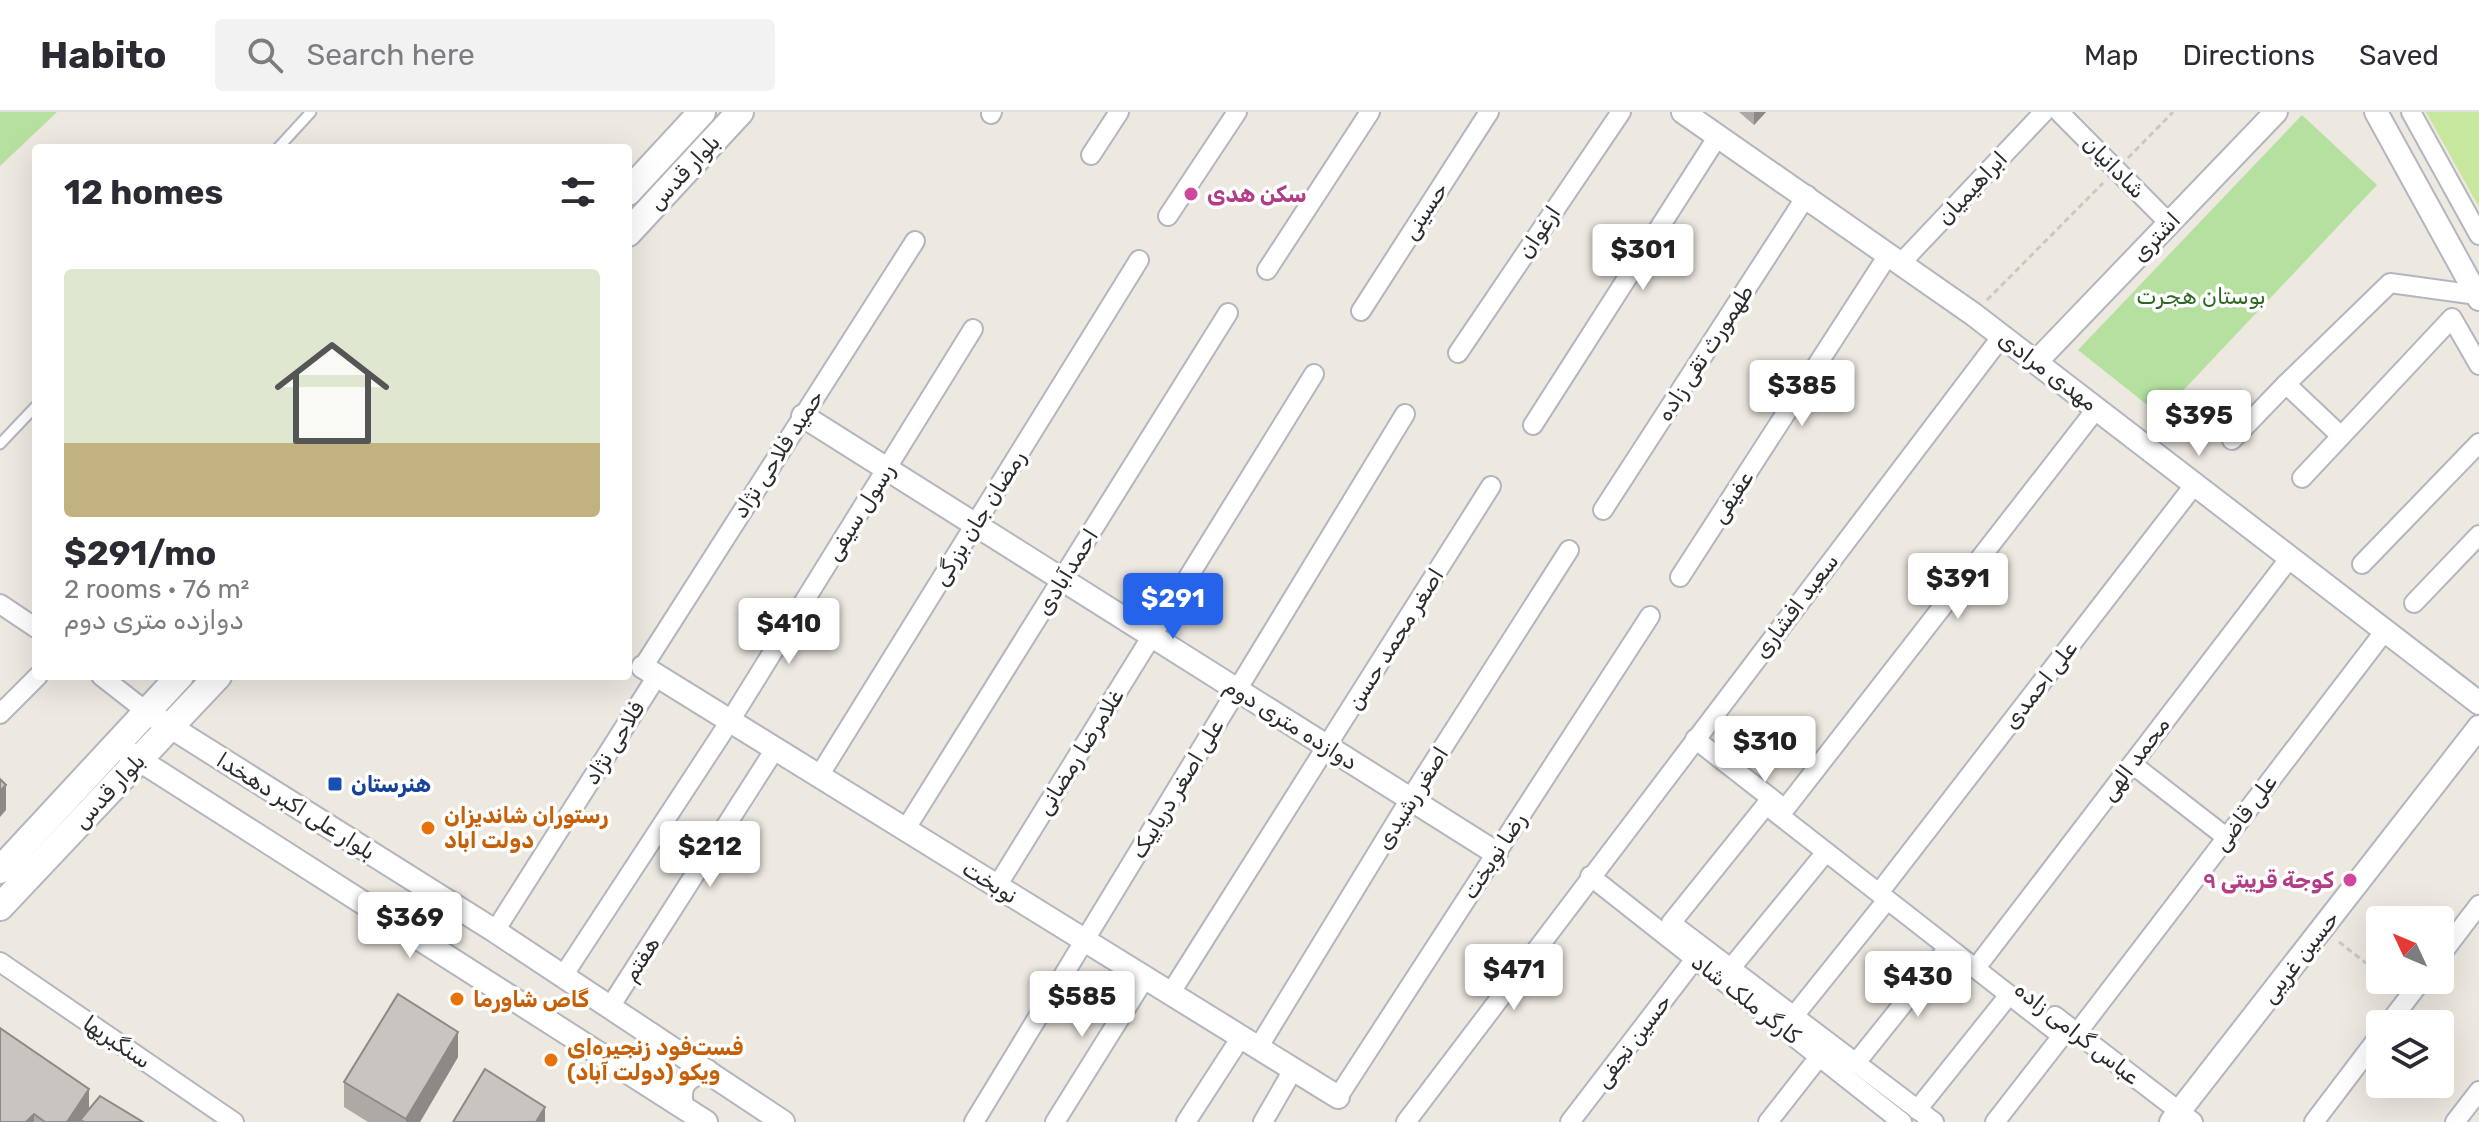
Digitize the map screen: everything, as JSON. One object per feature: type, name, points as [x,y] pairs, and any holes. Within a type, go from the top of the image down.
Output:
[{"type":"main road","name":"بلوار قدس","points":[[632,188],[702,112]]},
{"type":"main road","name":"بلوار قدس","points":[[632,229],[740,112]]},
{"type":"main road","name":"بلوار قدس","points":[[0,907],[128,753],[147,712],[176,680]]},
{"type":"main road","name":"بلوار قدس","points":[[0,870],[128,753],[170,727],[214,680]]},
{"type":"street","points":[[1091,155],[1119,112]]},
{"type":"street","points":[[1168,216],[1237,112]]},
{"type":"street","points":[[1267,270],[1370,112]]},
{"type":"street","name":"حسینی","points":[[1361,311],[1489,112]]},
{"type":"street","name":"ارغوان","points":[[1458,353],[1621,112]]},
{"type":"street","name":"مهدی مرادی","points":[[1683,112],[1807,195],[1973,314],[2479,703]]},
{"type":"street","name":"ابراهیمیان","points":[[1894,259],[2044,112]]},
{"type":"street","name":"شادانیان","points":[[2059,112],[2169,223]]},
{"type":"street","name":"اشتری","points":[[2036,362],[2276,112]]},
{"type":"street","points":[[2376,112],[2478,297]]},
{"type":"street","points":[[2411,112],[2479,235]]},
{"type":"street","points":[[1533,425],[1718,136]]},
{"type":"street","name":"طهمورث تقی زاده","points":[[1603,510],[1807,195]]},
{"type":"street","name":"حمید فلاحی نژاد","points":[[650,671],[803,416],[915,241]]},
{"type":"street","name":"عفیفی","points":[[1680,577],[1894,259]]},
{"type":"street","name":"رمضان جان بزرگی","points":[[819,776],[1139,260]]},
{"type":"street","points":[[2232,440],[2390,283],[2478,297]]},
{"type":"street","name":"احمدآبادی","points":[[905,830],[1228,313]]},
{"type":"street","points":[[2302,478],[2452,318],[2479,365]]},
{"type":"street","name":"رسول سیفی","points":[[563,976],[730,721],[973,329]]},
{"type":"street","name":"سعید افشاری","points":[[1406,1122],[2002,336]]},
{"type":"street","name":"غلامرضا رمضانی","points":[[997,886],[1314,374]]},
{"type":"street","points":[[2286,384],[2341,436]]},
{"type":"street","points":[[1785,809],[2097,408]]},
{"type":"street","name":"علی اصغر دریابیک","points":[[974,1122],[1405,414]]},
{"type":"street","name":"دوازده متری دوم","points":[[803,416],[1496,853]]},
{"type":"street","points":[[2362,564],[2479,443]]},
{"type":"street","name":"علی احمدی","points":[[1794,1016],[2195,484]]},
{"type":"street","name":"اصغر محمد حسن","points":[[1170,994],[1491,486]]},
{"type":"street","points":[[2414,603],[2479,535]]},
{"type":"street","name":"اصغر رشیدی","points":[[1186,1122],[1250,1043],[1569,550]]},
{"type":"street","name":"محمد الهی","points":[[1982,960],[2289,559]]},
{"type":"street","points":[[0,604],[32,625]]},
{"type":"street","name":"رضا نوبخت","points":[[1338,1097],[1650,616]]},
{"type":"street","name":"علی قاضی","points":[[2077,1033],[2384,632]]},
{"type":"street","name":"نوبخت","points":[[650,671],[1338,1097]]},
{"type":"street","name":"فلاحی نژاد","points":[[495,931],[650,671]]},
{"type":"street","points":[[0,714],[34,680]]},
{"type":"street","points":[[106,680],[147,712]]},
{"type":"street","name":"بلوار علی اکبر دهخدا","points":[[147,712],[495,931],[783,1122]]},
{"type":"street","name":"حسین غریبی","points":[[2181,1118],[2321,929],[2479,727]]},
{"type":"street","name":"عباس گرامی زاده","points":[[1695,739],[1886,893],[1982,960],[2181,1118]]},
{"type":"street","name":"هفتم","points":[[610,1007],[775,749]]},
{"type":"street","name":"بلوار علی اکبر دهخدا","points":[[128,753],[706,1122]]},
{"type":"street","points":[[2132,764],[2226,837]]},
{"type":"street","points":[[1934,1122],[1910,1116],[1855,1064],[1830,1058],[1794,1016],[1671,923],[1766,805],[1826,852],[1886,893],[1948,948],[2062,1036],[1995,1122]]},
{"type":"street","points":[[1731,968],[1826,852]]},
{"type":"street","name":"کارگر ملک شاد","points":[[1590,876],[1695,959],[1910,1116]]},
{"type":"street","points":[[2454,938],[2479,905]]},
{"type":"street","points":[[1855,1064],[1948,948]]},
{"type":"street","name":"حسین نجفی","points":[[1570,1122],[1695,959]]},
{"type":"street","name":"سنگبریها","points":[[0,962],[228,1120]]},
{"type":"street","points":[[1055,1122],[1145,978]]},
{"type":"street","points":[[2399,1010],[2411,994]]},
{"type":"street","points":[[1910,1116],[2009,995]]},
{"type":"street","points":[[629,1071],[644,1069],[654,1061],[657,1047],[652,1035]]},
{"type":"street","points":[[2314,1122],[2366,1053]]},
{"type":"street","points":[[1768,1122],[1830,1058]]},
{"type":"street","points":[[1263,1122],[1293,1070]]},
{"type":"street","points":[[682,1106],[680,1092],[684,1081],[693,1074],[707,1071]]},
{"type":"street","points":[[2455,1122],[2479,1091]]},
{"type":"lane","points":[[282,144],[311,112]]},
{"type":"lane","points":[[0,444],[32,410]]},
{"type":"path","points":[[1973,314],[2173,112]]},
{"type":"path","points":[[2321,929],[2366,963]]},
{"type":"green space","points":[[0,112],[57,112],[0,166]]},
{"type":"green space","points":[[2426,112],[2479,112],[2479,207]]},
{"type":"green space","name":"بوستان هجرت","points":[[2302,115],[2377,185],[2160,415],[2078,350]]},
{"type":"building","points":[[398,994],[458,1032],[406,1119],[344,1082]]},
{"type":"building","points":[[0,1028],[89,1089],[67,1122],[45,1122],[34,1114],[26,1122],[0,1122]]},
{"type":"building","points":[[485,1069],[545,1107],[536,1122],[453,1122]]},
{"type":"building","points":[[100,1096],[143,1122],[80,1120]]},
{"type":"place","name":"سكن هدى","points":[[1191,194]]},
{"type":"place","name":"هنرستان","points":[[335,784]]},
{"type":"place","name":"رستوران شاندیزان دولت اباد","points":[[428,828]]},
{"type":"place","name":"۹ کوجة قریبتی","points":[[2350,880]]},
{"type":"place","name":"گاص شاورما","points":[[457,999]]},
{"type":"place","name":"فست‌فود زنجیره‌ای ویکو (دولت آباد)","points":[[551,1060]]}]
